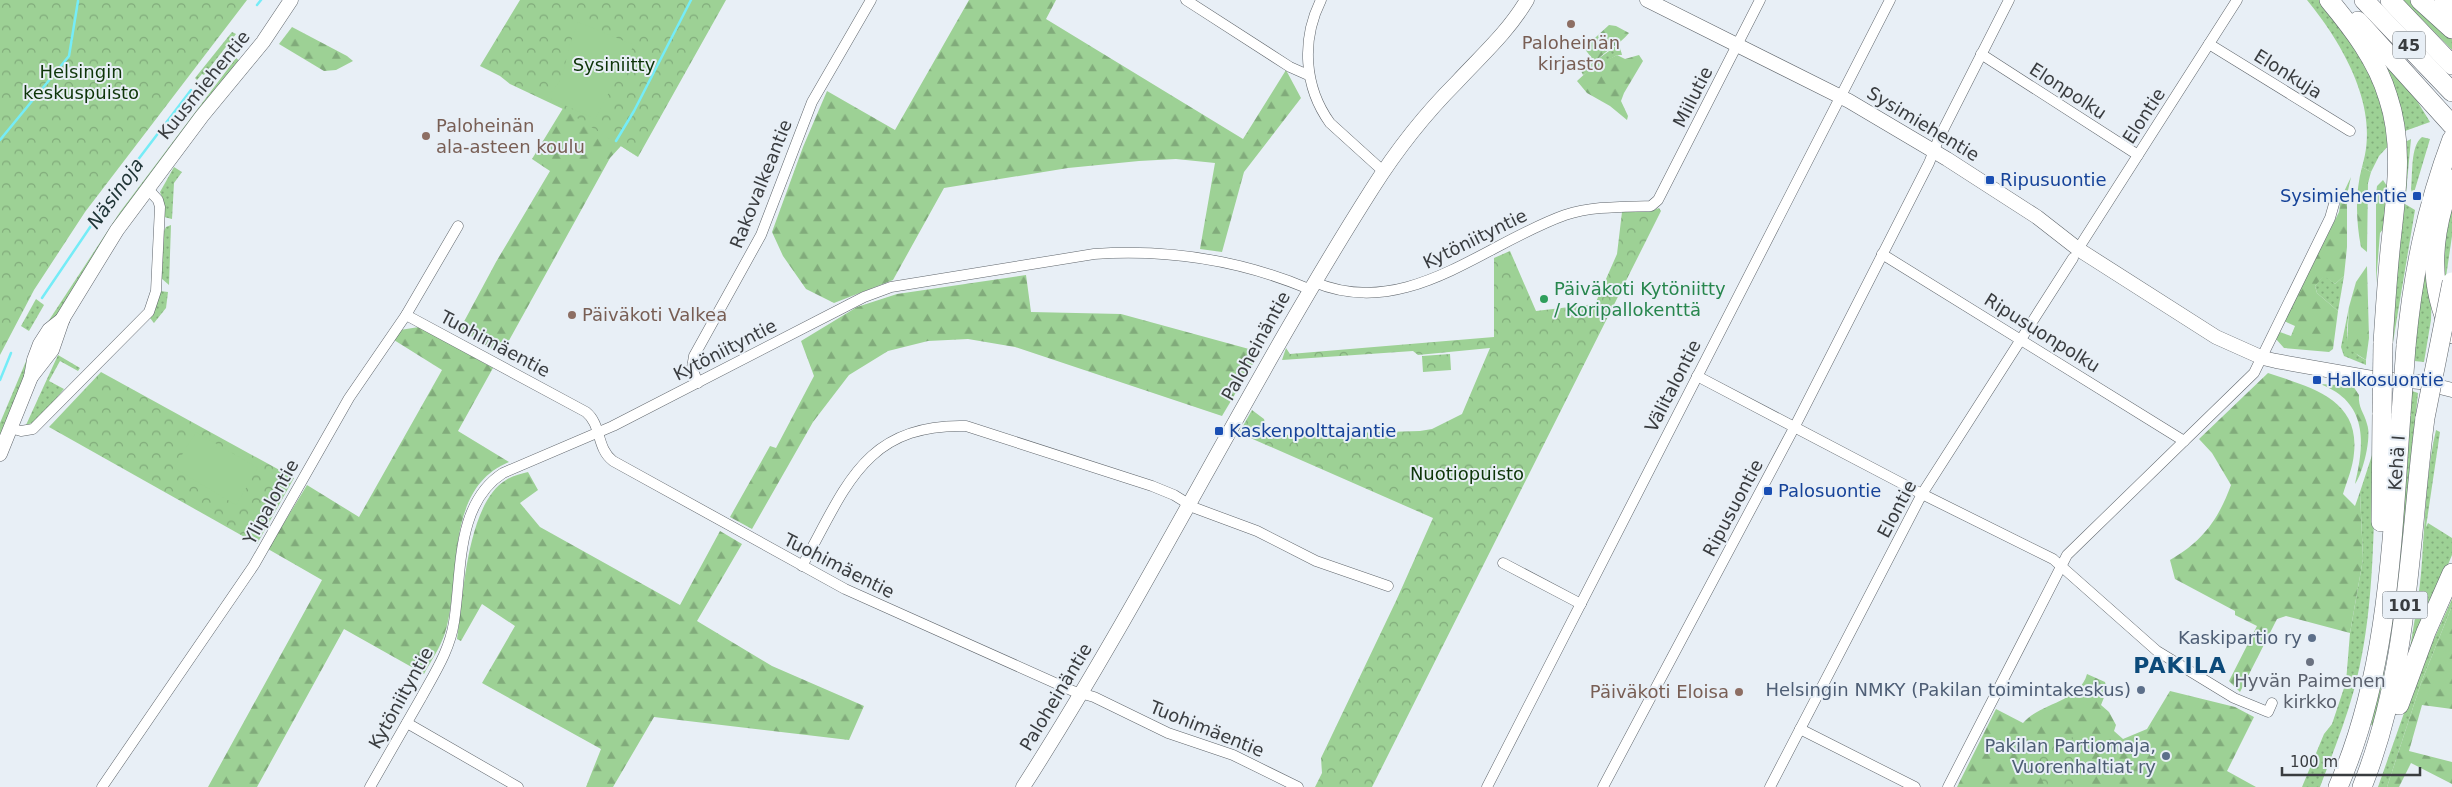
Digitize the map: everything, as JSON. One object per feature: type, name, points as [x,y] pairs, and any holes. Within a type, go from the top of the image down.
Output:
[{"type":"highway","points":[[2329,0],[2357,36],[2380,75],[2388,96],[2397,135],[2398,181],[2388,272],[2383,342],[2381,520],[2376,653]]},
{"type":"highway","points":[[2334,0],[2386,50],[2452,125]]},
{"type":"highway","name":"45","points":[[2364,0],[2452,92]]},
{"type":"highway","name":"45","points":[[2390,0],[2452,65]]},
{"type":"highway","points":[[2420,0],[2452,29]]},
{"type":"highway","points":[[2446,0],[2452,7]]},
{"type":"highway","name":"Kehä I","points":[[2338,787],[2362,721],[2376,653],[2389,568],[2406,346],[2419,251],[2448,177],[2452,139]]},
{"type":"highway","points":[[2448,177],[2437,230],[2433,263],[2437,293],[2452,334]]},
{"type":"highway","name":"Kehä I","points":[[2364,787],[2383,729],[2396,675],[2424,418],[2452,282]]},
{"type":"highway","points":[[2364,787],[2390,732],[2426,632],[2452,573]]},
{"type":"highway","points":[[2426,632],[2452,586]]},
{"type":"street","name":"Kuusmiehentie","points":[[0,454],[31,377],[34,360],[40,344],[49,330],[63,318],[90,272],[146,188],[263,42],[291,0]]},
{"type":"street","name":"Rakovalkeantie","points":[[698,383],[692,368],[694,356],[761,235],[812,102],[871,0]]},
{"type":"street","points":[[1186,0],[1290,67],[1308,75]]},
{"type":"street","points":[[1320,0],[1310,33],[1308,75],[1320,106],[1330,123],[1383,171]]},
{"type":"street","name":"Paloheinäntie","points":[[1023,787],[1082,693],[1312,285],[1383,171],[1429,112],[1507,31],[1527,0]]},
{"type":"street","name":"Sysimiehentie","points":[[1647,0],[1840,96],[1934,151],[2037,217],[2075,253],[2216,337],[2262,358],[2372,378],[2420,382],[2452,390]]},
{"type":"street","name":"Miilutie","points":[[1651,206],[1658,200],[1760,0]]},
{"type":"street","name":"Välitalontie","points":[[1487,787],[1890,0]]},
{"type":"street","name":"Ripusuontie","points":[[1603,787],[1794,428],[2009,0]]},
{"type":"street","name":"Elontie","points":[[1770,787],[1922,494],[2237,0]]},
{"type":"street","name":"Elonkuja","points":[[2209,44],[2350,131]]},
{"type":"street","name":"Elonpolku","points":[[1981,54],[2138,155]]},
{"type":"street","points":[[10,428],[20,430],[33,429],[148,312],[156,291],[160,207],[158,200],[146,188]]},
{"type":"street","points":[[1948,787],[2067,555],[2254,374],[2330,218],[2334,204]]},
{"type":"street","name":"Kytöniityntie","points":[[370,787],[443,660],[454,624],[465,536],[472,512],[489,483],[503,473],[598,433],[878,291],[1094,254],[1146,253],[1195,257],[1249,267],[1312,285],[1346,292],[1374,292],[1407,288],[1453,271],[1535,228],[1565,215],[1610,207],[1651,206]]},
{"type":"street","name":"Ylipalontie","points":[[102,787],[254,565],[349,398],[406,315],[458,226]]},
{"type":"street","name":"Ripusuonpolku","points":[[1882,254],[2184,441]]},
{"type":"street","name":"Tuohimäentie","points":[[406,315],[586,412],[592,416],[604,452],[613,461],[802,566],[888,610],[1094,697],[1168,733],[1233,755],[1298,787]]},
{"type":"street","points":[[1697,376],[1922,494],[2053,559],[2157,651],[2234,698],[2268,712],[2272,703]]},
{"type":"street","points":[[802,566],[847,484],[863,464],[873,454],[900,436],[938,425],[966,426],[985,431],[1152,486],[1201,510],[1257,531],[1316,561],[1388,586]]},
{"type":"street","points":[[1503,563],[1580,604]]},
{"type":"street","points":[[407,723],[518,787]]},
{"type":"street","points":[[1800,729],[1915,787]]},
{"type":"green space","name":"Helsingin keskuspuisto","points":[[0,0],[247,0],[85,212],[34,290],[0,355]]},
{"type":"green space","name":"Sysiniitty","points":[[520,0],[726,0],[638,157],[563,109],[510,84],[500,76],[480,66]]},
{"type":"green space","points":[[969,0],[1056,0],[1046,19],[1243,139],[1286,70],[1301,98],[1244,172],[1222,252],[1200,249],[1215,163],[1176,159],[1139,161],[1068,168],[944,188],[893,280],[834,303],[806,289],[783,256],[772,232],[803,147],[827,91],[895,130]]},
{"type":"green space","points":[[2307,0],[2320,0],[2346,32],[2374,76],[2391,143],[2379,156],[2371,172],[2362,167],[2367,145],[2366,123],[2362,100],[2355,78],[2333,36]]},
{"type":"green space","points":[[2403,0],[2410,0],[2452,39],[2452,50]]},
{"type":"green space","points":[[578,22],[634,45],[595,119],[547,97],[562,76]]},
{"type":"green space","points":[[1609,25],[1616,26],[1629,33],[1594,61],[1584,48]]},
{"type":"green space","points":[[292,27],[353,61],[336,70],[324,71],[279,44]]},
{"type":"green space","points":[[232,32],[236,34],[204,75],[202,74],[197,80],[195,78]]},
{"type":"green space","points":[[1619,44],[1622,55],[1617,55],[1583,75],[1581,71]]},
{"type":"green space","points":[[1617,55],[1625,59],[1639,55],[1643,61],[1621,101],[1628,116],[1627,120],[1610,106],[1587,93],[1577,81],[1590,69]]},
{"type":"green space","points":[[2382,55],[2406,83],[2430,122],[2405,131],[2402,114]]},
{"type":"green space","points":[[236,58],[240,61],[65,307],[38,337],[120,212]]},
{"type":"green space","points":[[565,105],[638,157],[621,146],[610,158],[501,355],[460,329],[496,262],[550,171],[532,159]]},
{"type":"green space","points":[[2422,137],[2430,139],[2413,196],[2411,189],[2414,154],[2418,141]]},
{"type":"green space","points":[[2411,139],[2405,204],[2415,210],[2391,354],[2405,142]]},
{"type":"green space","points":[[174,167],[182,172],[174,183],[172,219],[164,217],[164,203],[160,192]]},
{"type":"green space","points":[[2362,167],[2371,172],[2368,183],[2367,252],[2361,247],[2357,217],[2358,187]]},
{"type":"green space","points":[[2351,177],[2347,195],[2347,247],[2344,276],[2335,284],[2324,276],[2315,286],[2317,293],[2338,311],[2333,349],[2329,352],[2284,348],[2276,339],[2280,332],[2291,336],[2295,326],[2284,321],[2339,212],[2341,198]]},
{"type":"green space","points":[[2383,180],[2389,189],[2384,228],[2380,233],[2376,283],[2376,194],[2377,186]]},
{"type":"green space","points":[[2452,198],[2452,236],[2446,277],[2441,280],[2440,268]]},
{"type":"green space","name":"Nuotiopuisto","points":[[1659,208],[1661,211],[1372,787],[1315,787],[1322,773],[1321,758],[1396,601],[1433,518],[1239,433],[1252,410],[1264,419],[1267,432],[1284,435],[1420,431],[1432,429],[1462,414],[1490,348],[1418,355],[1413,351],[1282,360],[1286,348],[1290,354],[1494,337],[1494,258],[1510,251],[1536,311],[1595,304],[1617,254],[1622,212],[1649,212]]},
{"type":"green space","points":[[2434,216],[2431,320],[2424,362],[2414,361],[2413,342]]},
{"type":"green space","points":[[171,225],[169,285],[161,278],[164,231],[166,227]]},
{"type":"green space","points":[[2367,266],[2369,338],[2366,360],[2350,350],[2347,344],[2349,307],[2356,282]]},
{"type":"green space","points":[[1026,275],[1031,312],[1121,314],[1260,352],[1222,416],[1015,347],[968,339],[928,341],[888,351],[849,375],[813,422],[752,529],[730,517],[770,446],[776,448],[814,376],[801,341],[857,307],[897,294]]},
{"type":"green space","points":[[2324,275],[2335,284],[2344,276],[2338,311],[2317,293],[2315,286]]},
{"type":"green space","points":[[160,291],[168,292],[166,308],[154,323],[150,318]]},
{"type":"green space","points":[[36,299],[44,305],[29,331],[21,326]]},
{"type":"green space","points":[[2349,307],[2347,338],[2352,350],[2366,360],[2366,365],[2344,356],[2341,347]]},
{"type":"green space","points":[[419,327],[493,368],[458,431],[509,462],[488,475],[474,493],[464,514],[459,537],[450,611],[441,644],[424,674],[344,629],[257,787],[208,787],[322,580],[268,549],[307,485],[359,517],[442,370],[394,340],[400,330]]},
{"type":"green space","points":[[32,347],[25,377],[0,441],[0,423]]},
{"type":"green space","points":[[1450,354],[1451,370],[1423,372],[1422,356]]},
{"type":"green space","points":[[58,355],[80,368],[78,371],[60,361],[49,381],[64,389],[41,416],[31,424],[26,425]]},
{"type":"green space","points":[[101,372],[294,478],[257,544],[49,427]]},
{"type":"green space","points":[[2268,373],[2315,390],[2340,407],[2349,419],[2354,434],[2354,453],[2343,494],[2355,506],[2360,492],[2363,559],[2350,633],[2286,616],[2277,619],[2240,692],[2229,681],[2257,626],[2235,615],[2235,611],[2175,579],[2170,560],[2192,545],[2208,528],[2221,509],[2231,485],[2212,453],[2199,439]]},
{"type":"green space","points":[[2320,384],[2353,386],[2359,395],[2360,407],[2367,424],[2368,446],[2364,464],[2355,484],[2361,439],[2355,413],[2347,401],[2336,392]]},
{"type":"green space","points":[[2412,391],[2418,393],[2396,608],[2374,726],[2371,725],[2386,655]]},
{"type":"green space","points":[[2436,430],[2440,432],[2426,527],[2428,523],[2452,538],[2452,555],[2408,661],[2420,586],[2428,479]]},
{"type":"green space","points":[[196,432],[258,468],[236,505],[174,468]]},
{"type":"green space","points":[[2373,452],[2376,452],[2372,572],[2361,661],[2347,715],[2320,787],[2302,787],[2324,734],[2332,724],[2346,682],[2350,633],[2363,559],[2360,492]]},
{"type":"green space","points":[[528,472],[538,490],[520,503],[540,527],[680,605],[720,531],[742,544],[697,621],[772,666],[864,706],[849,740],[654,717],[613,787],[586,787],[601,749],[482,683],[515,626],[482,604],[461,641],[457,639],[469,553],[483,509],[493,492],[506,480]]},
{"type":"green space","points":[[2452,599],[2452,606],[2421,683],[2387,787],[2378,787],[2416,679]]},
{"type":"green space","points":[[2452,606],[2452,709],[2422,705],[2409,751],[2452,762],[2452,784],[2411,763],[2399,787],[2387,787],[2421,683]]},
{"type":"green space","points":[[2087,674],[2105,682],[2107,690],[2101,705],[2109,712],[2116,725],[2114,731],[2123,739],[2147,729],[2170,691],[2235,707],[2254,717],[2227,771],[2256,787],[1957,787],[1996,709],[2023,723],[2039,711],[2076,691],[2083,684]]},
{"type":"green space","points":[[2079,736],[2085,783],[2045,787],[2028,747]]},
{"type":"waterway","name":"Näsinoja","points":[[257,5],[261,0]]},
{"type":"waterway","points":[[616,141],[634,111],[691,0]]},
{"type":"waterway","points":[[0,140],[69,56],[78,1]]},
{"type":"waterway","name":"Näsinoja","points":[[42,298],[118,186],[191,90]]},
{"type":"waterway","name":"Näsinoja","points":[[0,380],[11,353]]},
{"type":"place","name":"Paloheinän kirjasto","points":[[1571,24]]},
{"type":"place","name":"Paloheinän ala-asteen koulu","points":[[426,136]]},
{"type":"place","name":"Ripusuontie","points":[[1990,180]]},
{"type":"place","name":"Sysimiehentie","points":[[2417,196]]},
{"type":"place","name":"Päiväkoti Kytöniitty / Koripallokenttä","points":[[1544,299]]},
{"type":"place","name":"Päiväkoti Valkea","points":[[572,315]]},
{"type":"place","name":"Halkosuontie","points":[[2317,380]]},
{"type":"place","name":"Kaskenpolttajantie","points":[[1219,431]]},
{"type":"place","name":"Palosuontie","points":[[1768,491]]},
{"type":"place","name":"Kaskipartio ry","points":[[2312,638]]},
{"type":"place","name":"Hyvän Paimenen kirkko","points":[[2310,662]]},
{"type":"place","name":"Helsingin NMKY (Pakilan toimintakeskus)","points":[[2141,690]]},
{"type":"place","name":"Päiväkoti Eloisa","points":[[1739,692]]},
{"type":"place","name":"Pakilan Partiomaja, Vuorenhaltiat ry","points":[[2166,756]]},
{"type":"district","name":"PAKILA","points":[[2180,665]]}]
